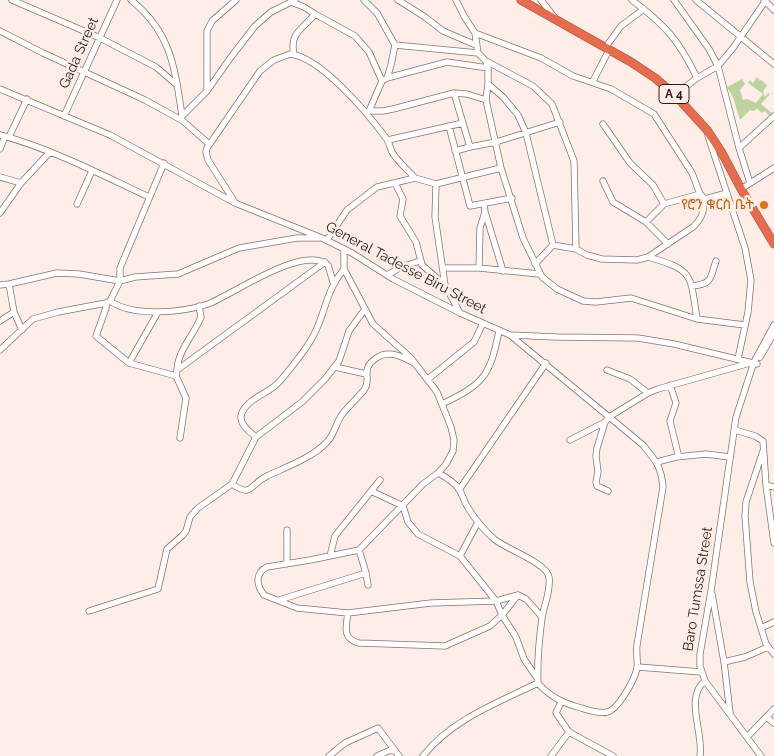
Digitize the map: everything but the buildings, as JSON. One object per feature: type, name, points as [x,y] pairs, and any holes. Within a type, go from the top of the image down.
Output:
[{"type":"highway","name":"A 4","points":[[521,0],[655,78],[675,95],[706,130],[722,153],[774,244]]},
{"type":"street","points":[[12,0],[100,38],[156,67],[177,85]]},
{"type":"street","name":"Gada Street","points":[[64,116],[117,0]]},
{"type":"street","points":[[131,0],[148,16],[161,33],[171,54],[181,117]]},
{"type":"street","points":[[208,91],[207,30],[212,21],[236,0]]},
{"type":"street","points":[[364,0],[377,13],[395,45],[393,59],[367,113]]},
{"type":"street","points":[[398,0],[443,31],[476,45]]},
{"type":"street","points":[[456,0],[475,33],[478,53],[486,60],[540,91],[552,104],[574,161],[576,249]]},
{"type":"street","points":[[541,0],[556,19]]},
{"type":"street","points":[[632,0],[668,29],[683,50],[697,78]]},
{"type":"street","points":[[674,0],[709,49],[718,66],[750,183]]},
{"type":"street","points":[[696,0],[774,64]]},
{"type":"street","points":[[675,95],[697,78],[718,66],[733,48],[765,0],[774,10]]},
{"type":"street","points":[[181,117],[208,91],[250,32],[283,2],[293,1],[349,32],[361,41],[384,79]]},
{"type":"street","points":[[593,81],[607,49],[621,26],[644,9]]},
{"type":"street","points":[[294,54],[292,44],[294,38],[314,14]]},
{"type":"street","points":[[0,31],[181,117],[209,144]]},
{"type":"street","points":[[475,33],[541,58],[573,76],[611,88],[654,114],[692,172],[700,194],[705,199]]},
{"type":"street","points":[[395,45],[478,53]]},
{"type":"street","points":[[235,203],[206,155],[209,144],[260,71],[280,57],[294,54],[307,60],[330,76],[352,97],[367,113],[388,140],[393,153],[415,178]]},
{"type":"street","points":[[486,60],[488,68],[486,100],[501,168],[523,238],[540,274],[557,289],[583,301],[638,300],[697,319],[745,325]]},
{"type":"street","points":[[384,79],[447,62],[488,68]]},
{"type":"street","points":[[488,84],[518,115],[526,133],[553,245]]},
{"type":"street","name":"General Tadesse Biru Street","points":[[0,88],[110,135],[235,203],[324,239],[387,275],[499,331],[510,335],[563,338],[638,338],[754,363]]},
{"type":"street","points":[[367,113],[393,109],[454,93],[467,94],[486,100]]},
{"type":"street","points":[[454,93],[470,147]]},
{"type":"street","points":[[0,149],[5,136],[27,99]]},
{"type":"street","points":[[739,148],[773,119]]},
{"type":"street","points":[[455,151],[496,142],[560,122]]},
{"type":"street","points":[[388,140],[463,123]]},
{"type":"street","points":[[603,124],[630,163],[653,185],[664,204]]},
{"type":"street","points":[[449,126],[470,206],[512,198]]},
{"type":"street","points":[[706,130],[745,248],[750,272],[750,301],[738,359]]},
{"type":"street","points":[[5,136],[50,152],[149,197]]},
{"type":"street","points":[[0,213],[21,182],[50,152]]},
{"type":"street","points":[[164,163],[120,268],[120,281],[108,302],[96,336],[129,363],[177,373],[325,262]]},
{"type":"street","points":[[0,284],[9,284],[51,274],[64,273],[120,281],[135,277],[178,274],[245,247],[297,238],[324,239],[350,207],[372,190],[395,182],[415,178],[436,184],[501,168]]},
{"type":"street","points":[[741,189],[774,168]]},
{"type":"street","points":[[77,204],[92,170]]},
{"type":"street","points":[[0,178],[21,182]]},
{"type":"street","points":[[603,181],[613,202],[646,222],[668,244]]},
{"type":"street","points":[[395,182],[403,199],[400,216],[416,242],[420,261],[424,268],[444,285],[460,312]]},
{"type":"street","points":[[436,184],[435,217],[444,285]]},
{"type":"street","points":[[705,199],[726,193]]},
{"type":"street","points":[[646,222],[664,204],[700,194]]},
{"type":"street","points":[[553,245],[576,249],[587,255],[602,259],[637,260],[648,257],[702,217],[705,199]]},
{"type":"street","points":[[484,204],[503,271]]},
{"type":"street","points":[[479,268],[480,228],[485,212]]},
{"type":"street","points":[[535,264],[553,245]]},
{"type":"street","points":[[344,249],[344,269],[376,328],[390,338],[416,364],[434,386],[454,440],[453,450],[446,464],[427,480],[359,550],[267,567],[261,570],[258,575],[258,586],[264,595],[297,608],[348,613],[431,602],[496,601],[518,595],[526,599],[542,617]]},
{"type":"street","points":[[648,257],[673,264],[688,276],[692,286],[697,319]]},
{"type":"street","points":[[0,350],[33,319],[44,315],[108,302],[134,310],[158,312],[199,306],[220,298],[266,273],[310,259],[325,262],[328,265],[333,282]]},
{"type":"street","points":[[387,275],[401,267],[420,261]]},
{"type":"street","points":[[692,286],[708,282],[716,261]]},
{"type":"street","points":[[443,268],[479,268],[540,274]]},
{"type":"street","points":[[256,437],[242,421],[243,412],[252,402],[278,383],[308,345],[317,329],[333,282],[344,269]]},
{"type":"street","points":[[9,284],[14,312],[22,330]]},
{"type":"street","points":[[180,438],[186,398],[177,373],[178,365],[186,343],[201,316],[199,306]]},
{"type":"street","points":[[89,611],[158,589],[169,546],[182,536],[193,512],[232,484],[256,437],[310,395],[335,367],[342,357],[349,331],[365,309]]},
{"type":"street","points":[[0,321],[14,312]]},
{"type":"street","points":[[129,363],[158,312]]},
{"type":"street","points":[[428,379],[474,342],[483,323]]},
{"type":"street","name":"Baro Tumssa Street","points":[[761,756],[705,680],[701,672],[700,654],[738,408],[754,363],[774,325]]},
{"type":"street","points":[[442,404],[466,392],[482,379],[492,360],[499,331]]},
{"type":"street","name":"Baro Tumssa Street","points":[[733,437],[754,363],[774,333]]},
{"type":"street","points":[[372,491],[403,506],[408,522],[418,534],[460,556],[496,601],[502,615],[516,637],[524,659],[549,695],[561,702],[598,713],[610,712],[624,694],[638,667],[637,645],[663,487],[662,472],[657,462],[643,445],[607,419],[546,363],[510,335]]},
{"type":"street","points":[[232,484],[242,491],[246,491],[262,479],[324,445],[331,437],[341,416],[366,387],[366,374],[371,363],[385,354],[399,356],[416,364]]},
{"type":"street","points":[[459,490],[546,363]]},
{"type":"street","points":[[570,440],[648,393],[670,385],[754,363]]},
{"type":"street","points":[[335,367],[366,374]]},
{"type":"street","points":[[607,370],[630,379],[648,393]]},
{"type":"street","points":[[670,385],[676,403],[670,420],[678,451],[676,457]]},
{"type":"street","points":[[607,419],[596,448],[598,472],[596,482],[598,486],[608,491]]},
{"type":"street","points":[[736,430],[761,439],[764,444],[746,502],[745,516],[750,582],[756,612],[768,647],[774,654]]},
{"type":"street","points":[[763,451],[774,543]]},
{"type":"street","points":[[657,462],[676,457],[706,454],[730,457]]},
{"type":"street","points":[[446,464],[450,480]]},
{"type":"street","points":[[438,472],[450,480],[459,490],[478,522],[498,542],[538,564],[549,574],[542,617],[538,681]]},
{"type":"street","points":[[330,556],[335,536],[380,480]]},
{"type":"street","points":[[766,485],[774,487]]},
{"type":"street","points":[[460,556],[478,522]]},
{"type":"street","points":[[287,530],[287,562]]},
{"type":"street","points":[[359,550],[368,585]]},
{"type":"street","points":[[279,600],[366,573]]},
{"type":"street","points":[[711,591],[724,662],[730,713]]},
{"type":"street","points":[[348,613],[345,632],[347,638],[352,642],[426,644],[439,647],[456,642],[490,626],[502,615],[518,595]]},
{"type":"street","points":[[761,628],[774,622]]},
{"type":"street","points":[[724,662],[768,647]]},
{"type":"street","points":[[638,667],[701,672]]},
{"type":"street","points":[[701,755],[695,695],[699,685],[705,680]]},
{"type":"street","points":[[422,756],[432,744],[451,728],[538,681]]},
{"type":"street","points":[[561,702],[556,713],[569,732],[613,756]]},
{"type":"street","points":[[747,736],[774,709]]},
{"type":"street","points":[[766,717],[774,723]]},
{"type":"street","points":[[329,756],[345,743],[378,728],[398,756]]},
{"type":"street","points":[[550,755],[569,732]]},
{"type":"street","points":[[377,756],[392,749]]},
{"type":"green space","points":[[757,77],[760,80],[758,82],[761,80],[767,85],[763,92],[765,97],[768,93],[770,94],[761,104],[773,114],[770,117],[765,111],[762,113],[757,109],[750,110],[740,120],[733,97],[727,87],[742,79],[745,84],[740,90],[743,100],[747,99],[756,103],[763,94],[748,83],[750,80],[753,83]]},
{"type":"place","name":"የሮን ቁርስ ቤት","points":[[764,205]]}]
